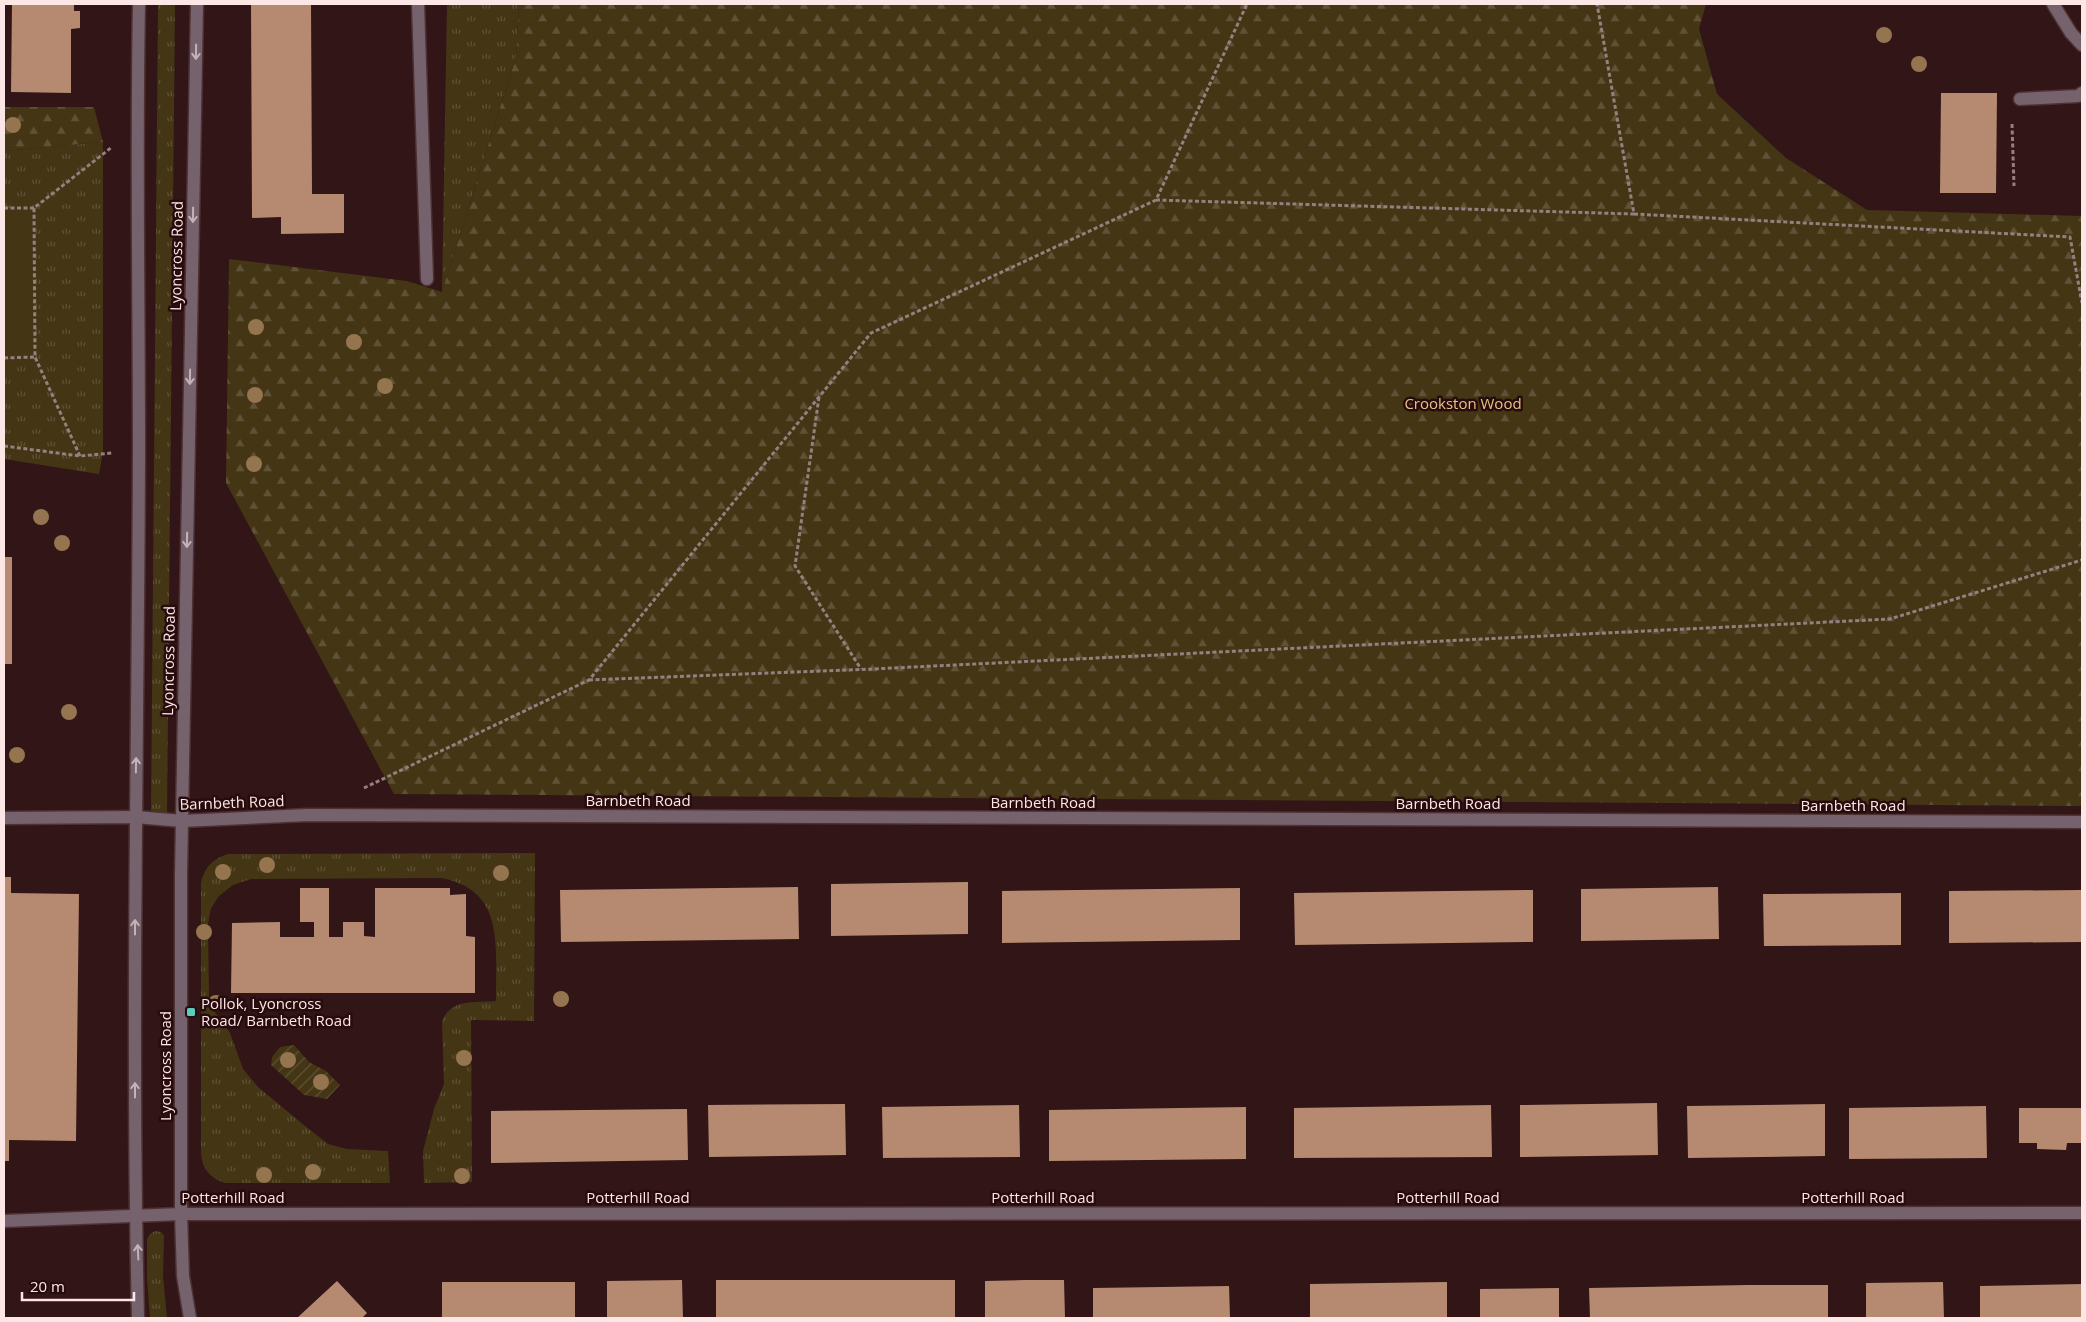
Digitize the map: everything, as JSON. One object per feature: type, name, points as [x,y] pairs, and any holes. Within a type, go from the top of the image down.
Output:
[{"type":"street","name":"Lyoncross Road","points":[[138,1318],[136,1214],[136,817],[139,451],[137,128],[139,4]]},
{"type":"street","name":"Lyoncross Road","points":[[190,1318],[183,1276],[181,1214],[182,821],[197,4]]},
{"type":"street","points":[[418,4],[427,279]]},
{"type":"street","points":[[2053,4],[2082,45]]},
{"type":"street","points":[[2020,99],[2078,96],[2082,93]]},
{"type":"street","name":"Barnbeth Road","points":[[4,818],[136,817],[182,821],[328,816],[2082,822]]},
{"type":"street","name":"Potterhill Road","points":[[4,1221],[136,1214],[2082,1213]]},
{"type":"path","points":[[1156,200],[1247,4]]},
{"type":"path","points":[[1597,4],[1634,214]]},
{"type":"path","points":[[2014,186],[2011,104],[2020,99]]},
{"type":"path","points":[[4,208],[34,208],[137,128]]},
{"type":"path","points":[[589,680],[871,333],[1156,200],[1634,214],[2070,237],[2082,303]]},
{"type":"path","points":[[34,208],[36,357],[80,456]]},
{"type":"path","points":[[4,358],[36,357]]},
{"type":"path","points":[[819,397],[795,566],[861,669]]},
{"type":"path","points":[[4,446],[80,456],[139,451]]},
{"type":"path","points":[[360,790],[589,680],[861,669],[1890,619],[2082,560]]},
{"type":"green space","points":[[158,4],[175,4],[167,815],[151,815]]},
{"type":"green space","points":[[447,4],[519,4],[516,57],[442,292]]},
{"type":"green space","name":"Crookston Wood","points":[[519,4],[1706,4],[1699,29],[1717,94],[1786,158],[1867,210],[2082,216],[2082,806],[394,794],[226,483],[229,259],[407,281],[442,292],[516,57]]},
{"type":"green space","points":[[4,107],[94,107],[103,142],[4,151]]},
{"type":"green space","points":[[103,142],[103,452],[99,474],[4,459],[4,151]]},
{"type":"green space","points":[[4,208],[34,208],[35,357],[4,358]]},
{"type":"green space","points":[[535,853],[534,1021],[471,1020],[472,1182],[424,1183],[423,1151],[434,1109],[444,1084],[442,1022],[446,1014],[457,1005],[496,1001],[496,942],[493,924],[487,908],[477,895],[462,885],[441,878],[251,879],[233,885],[219,896],[211,908],[208,924],[209,998],[212,1008],[230,1033],[243,1069],[258,1087],[328,1144],[347,1149],[388,1151],[390,1183],[225,1183],[211,1176],[203,1164],[201,1153],[201,883],[205,872],[213,861],[228,854]]},
{"type":"green space","points":[[294,1045],[309,1062],[326,1071],[340,1085],[327,1099],[304,1095],[271,1065],[272,1057],[280,1047]]},
{"type":"green space","points":[[155,1231],[161,1232],[164,1236],[163,1276],[167,1318],[150,1318],[147,1279],[147,1239]]},
{"type":"building","points":[[12,4],[74,4],[74,11],[80,11],[80,28],[71,29],[71,93],[11,92]]},
{"type":"building","points":[[251,4],[311,4],[312,194],[344,194],[344,233],[281,234],[281,217],[252,218]]},
{"type":"building","points":[[1941,93],[1997,93],[1996,193],[1940,193]]},
{"type":"building","points":[[4,557],[12,557],[12,664],[4,664]]},
{"type":"building","points":[[4,877],[11,877],[11,893],[79,894],[76,1141],[9,1140],[9,1161],[4,1161]]},
{"type":"building","points":[[968,882],[968,934],[831,936],[831,884]]},
{"type":"building","points":[[798,887],[799,939],[561,942],[560,890]]},
{"type":"building","points":[[1718,887],[1719,939],[1581,941],[1581,889]]},
{"type":"building","points":[[300,888],[329,888],[329,937],[343,937],[343,922],[364,922],[364,936],[375,937],[375,888],[450,888],[450,895],[466,894],[466,936],[475,937],[475,993],[231,993],[232,923],[280,922],[280,937],[314,937],[314,922],[300,922]]},
{"type":"building","points":[[1240,888],[1240,940],[1002,943],[1002,891]]},
{"type":"building","points":[[1533,890],[1533,942],[1295,945],[1294,893]]},
{"type":"building","points":[[2082,890],[2082,942],[1949,943],[1949,891]]},
{"type":"building","points":[[1901,893],[1901,945],[1764,946],[1763,894]]},
{"type":"building","points":[[1657,1103],[1658,1155],[1520,1157],[1520,1105]]},
{"type":"building","points":[[845,1104],[846,1155],[709,1157],[708,1105]]},
{"type":"building","points":[[1825,1104],[1825,1156],[1688,1158],[1687,1106]]},
{"type":"building","points":[[1019,1105],[1020,1157],[883,1158],[882,1107]]},
{"type":"building","points":[[1491,1105],[1492,1157],[1294,1158],[1294,1108]]},
{"type":"building","points":[[1986,1106],[1987,1158],[1849,1159],[1849,1108]]},
{"type":"building","points":[[1246,1107],[1246,1159],[1049,1161],[1049,1110]]},
{"type":"building","points":[[2019,1108],[2082,1108],[2082,1143],[2067,1143],[2066,1150],[2037,1149],[2037,1143],[2019,1143]]},
{"type":"building","points":[[687,1109],[688,1160],[491,1163],[491,1111]]},
{"type":"building","points":[[682,1280],[683,1318],[607,1318],[607,1281]]},
{"type":"building","points":[[716,1280],[955,1280],[955,1318],[716,1318]]},
{"type":"building","points":[[1064,1280],[1065,1318],[985,1318],[985,1281]]},
{"type":"building","points":[[337,1281],[367,1313],[362,1318],[297,1318]]},
{"type":"building","points":[[442,1282],[575,1282],[575,1318],[442,1318]]},
{"type":"building","points":[[1447,1282],[1447,1318],[1310,1318],[1310,1284]]},
{"type":"building","points":[[1943,1282],[1944,1318],[1866,1318],[1866,1283]]},
{"type":"building","points":[[2082,1284],[2082,1318],[1980,1318],[1980,1286]]},
{"type":"building","points":[[1828,1285],[1828,1318],[1590,1318],[1589,1288]]},
{"type":"building","points":[[1229,1286],[1230,1318],[1093,1318],[1093,1288]]},
{"type":"building","points":[[1559,1288],[1559,1318],[1480,1318],[1480,1289]]},
{"type":"place","name":"Pollok, Lyoncross Road/ Barnbeth Road","points":[[191,1012]]}]
